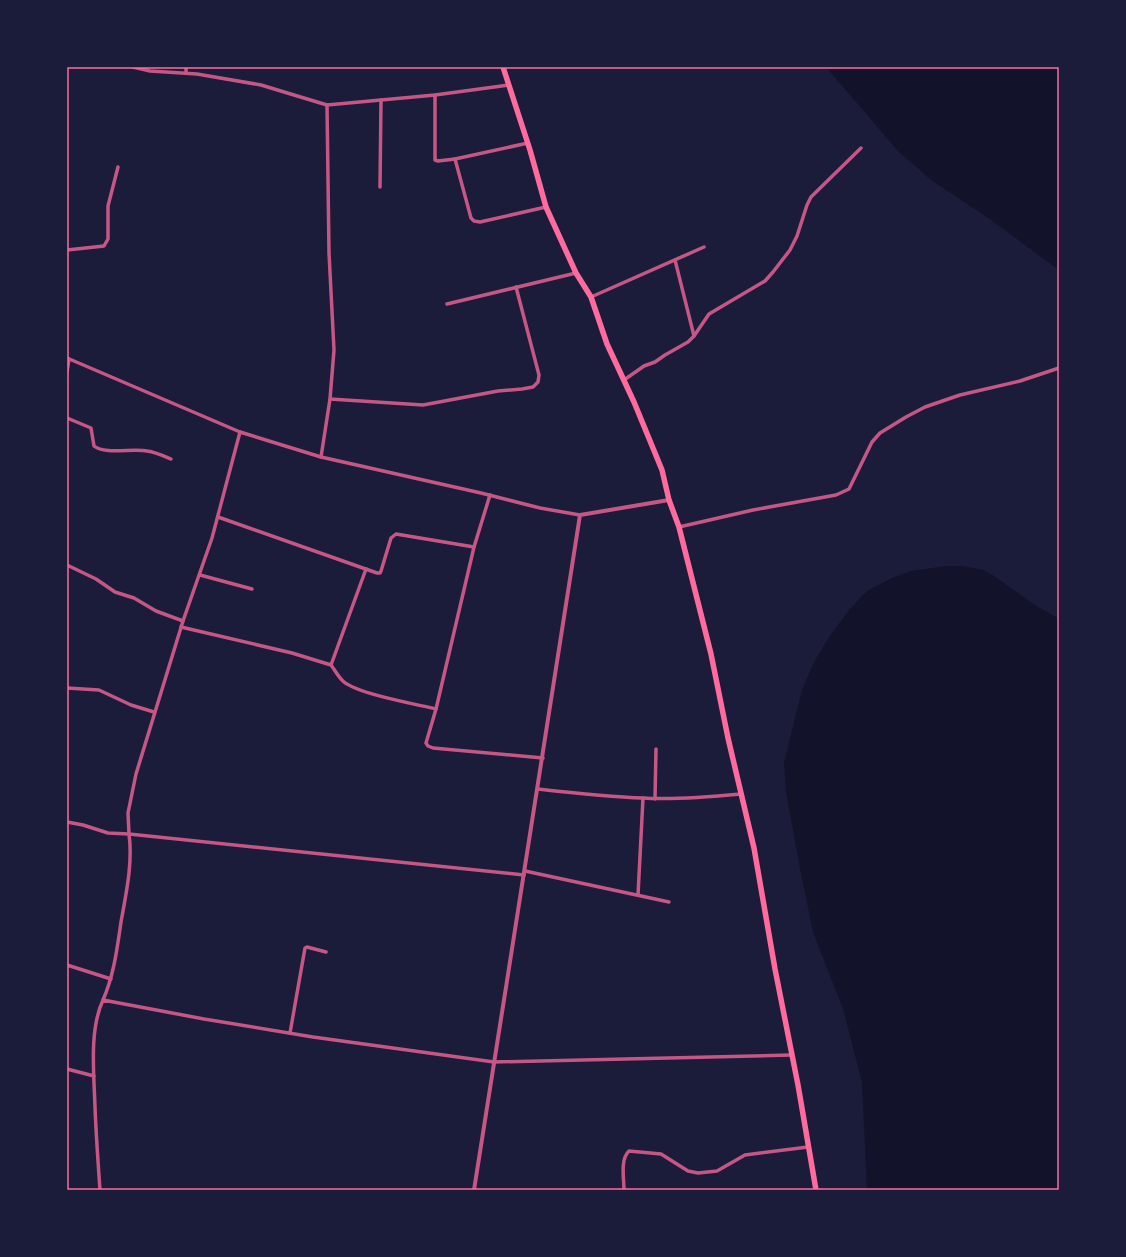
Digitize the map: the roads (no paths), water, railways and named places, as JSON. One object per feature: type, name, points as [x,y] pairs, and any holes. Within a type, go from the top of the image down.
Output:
[{"type":"highway","points":[[503,67],[528,143],[546,207],[576,273],[591,297],[607,344],[634,402],[662,470],[669,500],[679,527],[711,654],[728,738],[754,848],[816,1190]]},
{"type":"street","points":[[133,67],[150,71],[186,73],[261,85],[327,105],[435,95],[509,85]]},
{"type":"street","points":[[186,67],[186,73]]},
{"type":"street","points":[[435,95],[435,160],[456,159],[528,143]]},
{"type":"street","points":[[380,187],[381,100]]},
{"type":"street","points":[[321,456],[330,399],[334,350],[328,193],[327,105]]},
{"type":"street","points":[[624,380],[644,366],[655,362],[684,345],[694,336],[709,314],[761,284],[773,272],[794,243],[811,197],[861,148]]},
{"type":"street","points":[[456,159],[471,218],[474,222],[480,222],[546,207]]},
{"type":"street","points":[[67,250],[104,246],[106,244],[108,239],[108,206],[118,167]]},
{"type":"street","points":[[591,297],[704,247]]},
{"type":"street","points":[[675,260],[694,336]]},
{"type":"street","points":[[447,304],[576,273]]},
{"type":"street","points":[[330,399],[423,405],[486,393],[533,387],[538,382],[539,375],[516,287]]},
{"type":"street","points":[[67,372],[68,359],[240,432],[321,456],[540,508],[580,516],[669,500]]},
{"type":"street","points":[[679,527],[753,510],[844,493],[849,490],[876,436],[906,417],[936,402],[1020,381],[1059,368]]},
{"type":"street","points":[[67,418],[91,428],[94,446],[97,448],[104,450],[147,450],[171,459]]},
{"type":"street","points":[[100,1190],[94,1076],[97,1016],[111,979],[124,906],[130,865],[128,813],[136,774],[154,712],[218,517],[240,432]]},
{"type":"street","points":[[490,495],[474,547],[427,745],[433,748],[543,758]]},
{"type":"street","points":[[474,1190],[580,516]]},
{"type":"street","points":[[218,517],[377,573],[382,571],[392,538],[396,534],[474,547]]},
{"type":"street","points":[[67,565],[96,579],[115,592],[134,598],[156,611],[184,621]]},
{"type":"street","points":[[331,665],[366,569]]},
{"type":"street","points":[[200,575],[252,589]]},
{"type":"street","points":[[181,628],[292,653],[331,665],[340,678],[349,685],[374,694],[436,709]]},
{"type":"street","points":[[67,688],[99,690],[131,705],[154,712]]},
{"type":"street","points":[[655,799],[656,749]]},
{"type":"street","points":[[538,789],[593,795],[655,799],[696,798],[741,794]]},
{"type":"street","points":[[638,895],[643,798]]},
{"type":"street","points":[[67,822],[108,832],[524,873],[669,902]]},
{"type":"street","points":[[290,1033],[305,948],[307,947],[326,952]]},
{"type":"street","points":[[67,965],[111,979]]},
{"type":"street","points":[[103,1000],[290,1033],[494,1062],[791,1055]]},
{"type":"street","points":[[67,1070],[94,1076]]},
{"type":"street","points":[[624,1190],[624,1158],[629,1151],[661,1154],[688,1170],[698,1173],[717,1171],[745,1155],[808,1147]]}]
